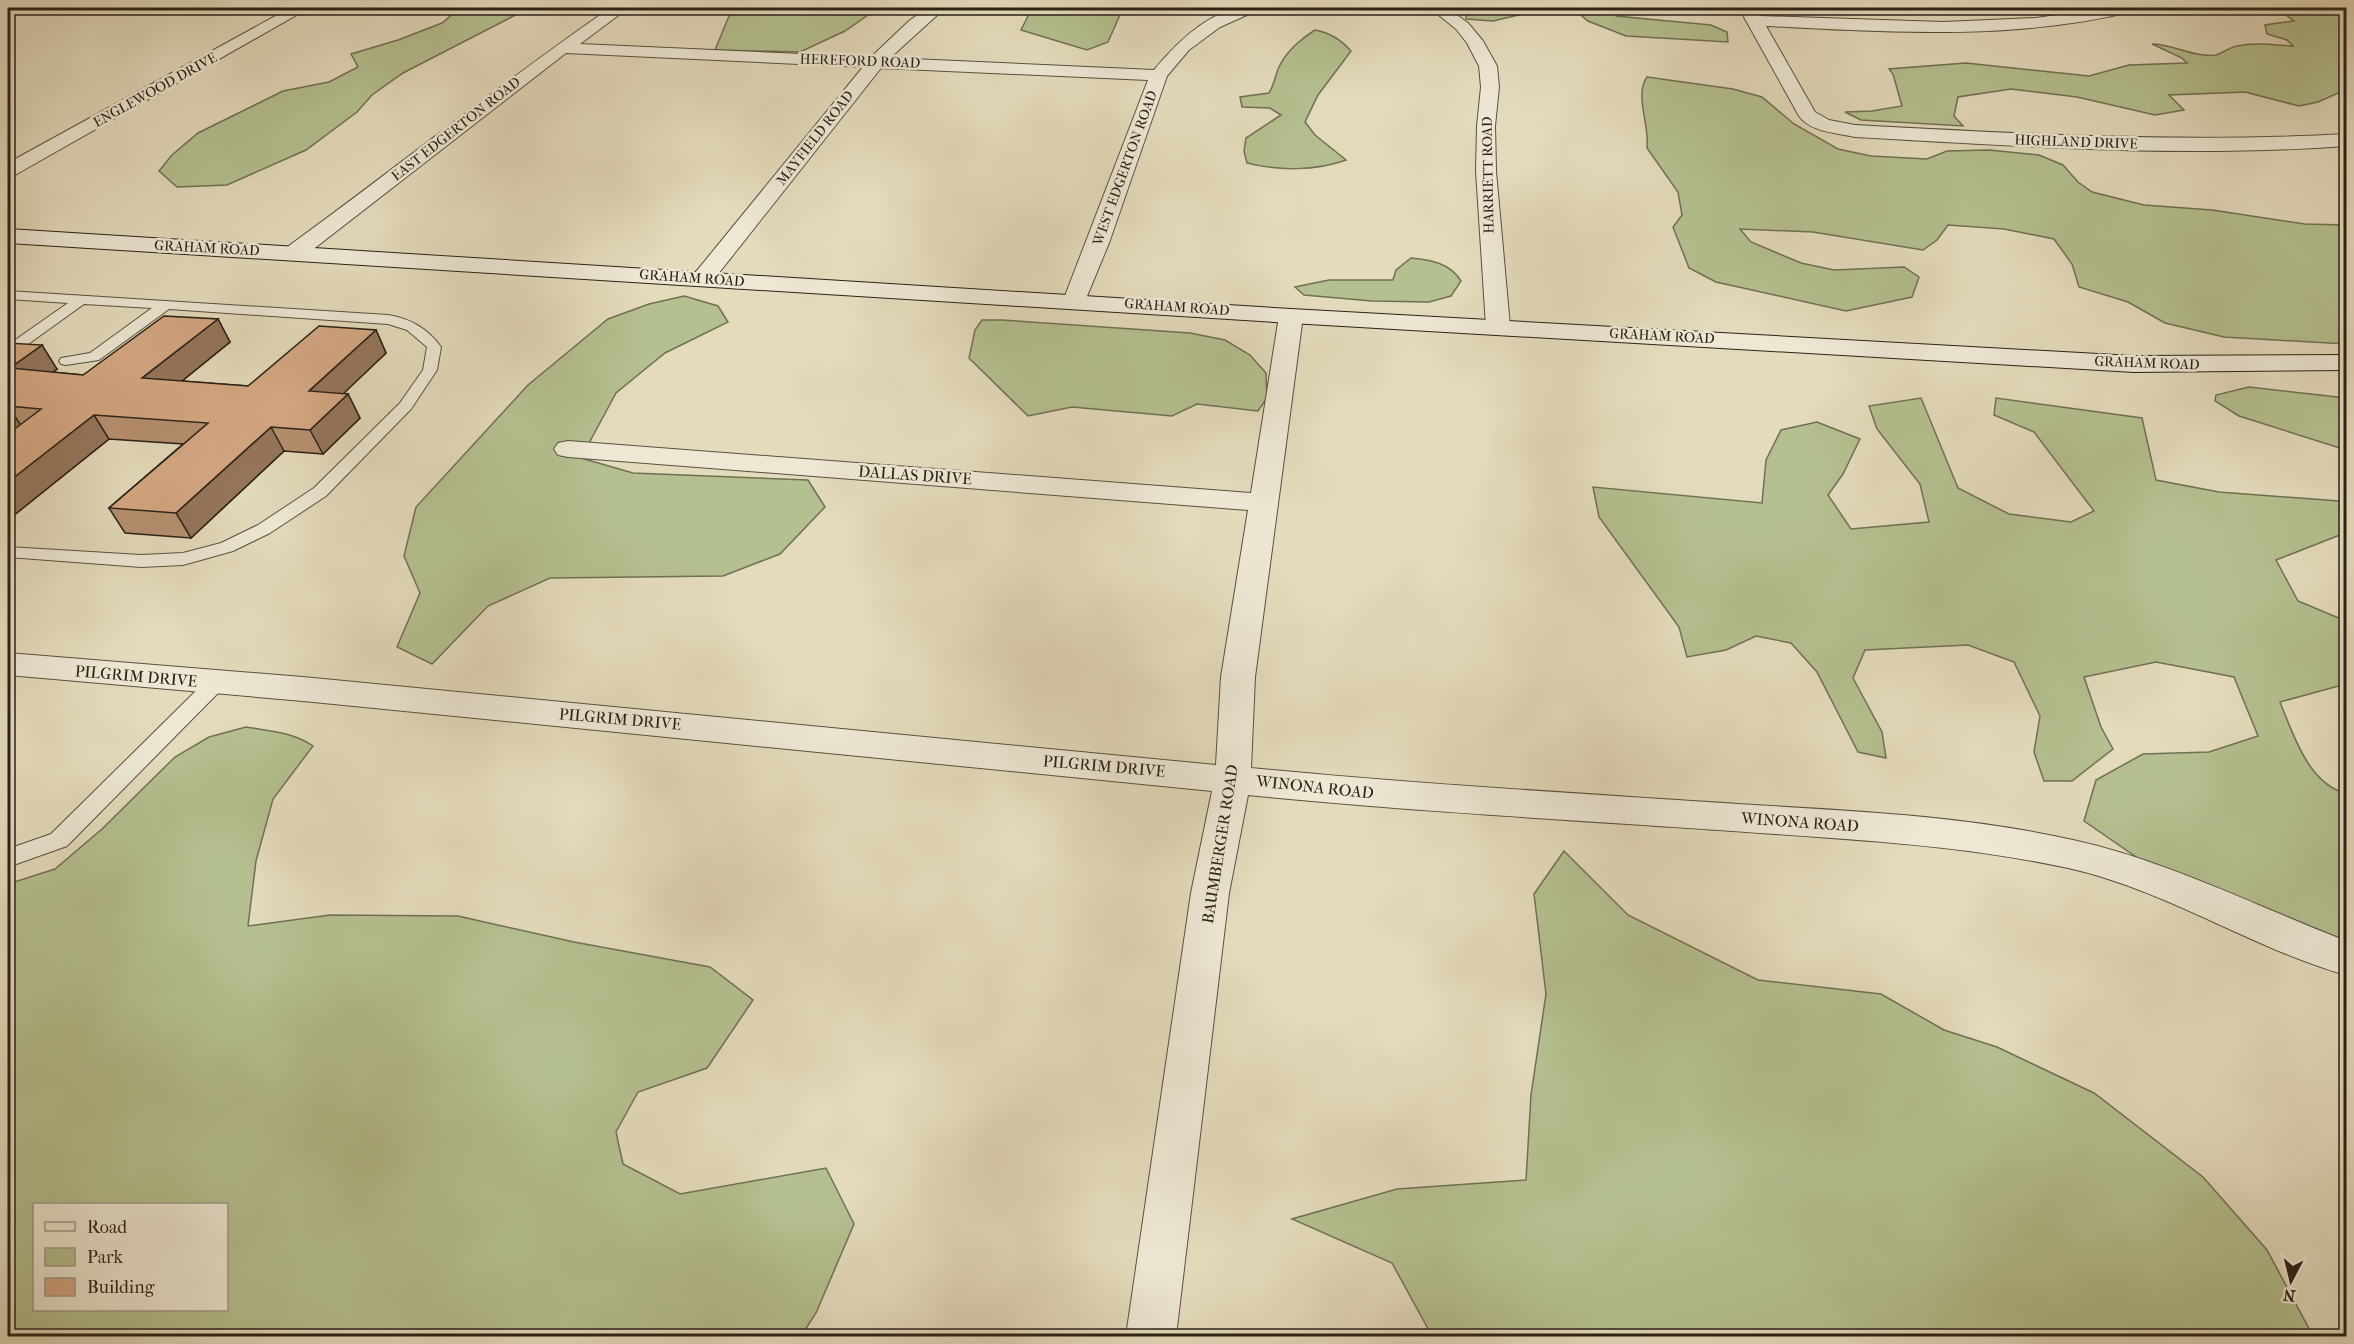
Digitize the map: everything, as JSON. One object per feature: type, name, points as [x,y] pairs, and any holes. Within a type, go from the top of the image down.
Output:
[{"type":"street","name":"ENGLEWOOD DRIVE","points":[[8,171],[302,8]]},
{"type":"street","name":"EAST EDGERTON ROAD","points":[[294,253],[562,48],[620,8]]},
{"type":"street","name":"MAYFIELD ROAD","points":[[703,278],[876,62],[915,24],[937,8]]},
{"type":"street","name":"WEST EDGERTON ROAD","points":[[1075,300],[1159,75],[1182,46],[1214,24],[1250,8]]},
{"type":"street","name":"HARRIETT ROAD","points":[[1438,8],[1462,26],[1475,41],[1488,66],[1490,87],[1486,126],[1486,171],[1497,326]]},
{"type":"street","points":[[1752,14],[1958,27],[2047,21],[2128,8]]},
{"type":"street","name":"HIGHLAND DRIVE","points":[[1752,14],[1770,51],[1808,116],[1822,124],[1855,131],[2053,141],[2234,146],[2346,140]]},
{"type":"street","name":"HEREFORD ROAD","points":[[562,48],[1159,75]]},
{"type":"street","name":"GRAHAM ROAD","points":[[8,236],[2134,364],[2346,363]]},
{"type":"street","name":"BAUMBERGER ROAD","points":[[1151,1336],[1210,893],[1233,778],[1238,677],[1291,315]]},
{"type":"street","name":"DALLAS DRIVE","points":[[568,449],[1263,502]]},
{"type":"street","name":"PILGRIM DRIVE","points":[[8,664],[303,689],[1233,778]]},
{"type":"street","name":"WINONA ROAD","points":[[1233,778],[1367,793],[1918,830],[1983,838],[2084,857],[2120,867],[2204,898],[2346,958]]},
{"type":"lane","points":[[8,295],[400,321],[421,330],[434,347],[430,370],[406,406],[320,492],[264,529],[227,547],[183,559],[141,561],[10,555]]},
{"type":"lane","points":[[43,360],[19,358],[12,349],[82,299]]},
{"type":"lane","points":[[66,361],[94,357],[167,304]]},
{"type":"lane","points":[[8,858],[59,840],[216,683]]},
{"type":"green space","points":[[460,8],[529,8],[403,73],[372,95],[357,112],[306,150],[227,185],[177,187],[159,171],[172,155],[198,133],[283,91],[329,82],[358,67],[351,54],[398,40],[442,23]]},
{"type":"green space","points":[[744,8],[857,8],[868,15],[845,31],[800,52],[715,50],[729,16]]},
{"type":"green space","points":[[1037,8],[1123,8],[1108,42],[1087,50],[1021,30],[1030,12]]},
{"type":"green space","points":[[1467,8],[1615,8],[1616,16],[1711,25],[1727,32],[1728,42],[1626,36],[1588,21],[1577,12],[1544,9],[1493,21],[1466,19]]},
{"type":"green space","points":[[2269,8],[2346,11],[2345,90],[2318,102],[2299,106],[2245,92],[2169,95],[2184,110],[2155,115],[2077,97],[2011,89],[1958,97],[1954,116],[1963,126],[1861,120],[1845,112],[1872,111],[1902,106],[1893,74],[1889,69],[1966,63],[2089,76],[2129,65],[2187,63],[2182,58],[2152,44],[2208,55],[2216,55],[2244,45],[2293,46],[2287,40],[2267,34],[2265,25],[2294,21],[2283,13]]},
{"type":"green space","points":[[1315,30],[1335,38],[1351,51],[1318,95],[1305,122],[1315,135],[1346,160],[1297,169],[1247,163],[1244,151],[1246,138],[1281,115],[1270,108],[1242,107],[1240,97],[1269,93],[1283,60],[1300,41]]},
{"type":"green space","points":[[1647,77],[1733,89],[1762,97],[1794,124],[1838,149],[1871,156],[1927,159],[1947,151],[1989,150],[2039,155],[2063,165],[2078,182],[2092,192],[2144,205],[2212,210],[2305,224],[2346,225],[2346,344],[2224,337],[2165,323],[2128,302],[2079,287],[2072,264],[2054,239],[2004,229],[1948,225],[1937,240],[1923,250],[1813,232],[1740,229],[1751,242],[1801,263],[1834,270],[1904,267],[1919,277],[1912,297],[1846,311],[1716,282],[1689,268],[1673,227],[1682,215],[1678,192],[1647,148],[1642,92]]},
{"type":"green space","points":[[1411,258],[1446,266],[1457,275],[1461,281],[1451,296],[1429,302],[1372,301],[1304,295],[1295,287],[1329,280],[1393,280],[1396,270]]},
{"type":"green space","points":[[684,296],[718,306],[728,322],[665,353],[616,393],[581,458],[633,473],[808,480],[825,507],[780,554],[723,576],[550,578],[488,606],[432,664],[397,647],[420,593],[404,556],[416,507],[528,385],[608,319],[649,304]]},
{"type":"green space","points":[[982,320],[1190,333],[1225,340],[1250,355],[1266,373],[1267,398],[1258,411],[1197,404],[1172,416],[1072,407],[1028,416],[969,358],[975,330]]},
{"type":"green space","points":[[2249,387],[2346,398],[2346,450],[2239,416],[2215,401],[2216,395]]},
{"type":"green space","points":[[1921,398],[1958,488],[2009,514],[2071,522],[2094,511],[2034,432],[1994,415],[1996,398],[2142,418],[2156,480],[2219,492],[2339,501],[2340,535],[2276,560],[2298,601],[2346,621],[2346,684],[2280,702],[2297,743],[2312,769],[2333,788],[2346,793],[2346,940],[2307,930],[2148,865],[2084,821],[2096,780],[2143,754],[2209,752],[2258,736],[2234,677],[2156,662],[2084,677],[2101,727],[2113,749],[2072,781],[2044,781],[2034,752],[2040,716],[2014,662],[1968,645],[1865,650],[1853,678],[1882,732],[1886,758],[1858,752],[1817,672],[1791,643],[1756,636],[1726,650],[1687,657],[1679,627],[1599,517],[1593,487],[1762,503],[1766,460],[1781,430],[1817,422],[1860,439],[1843,474],[1828,495],[1851,529],[1929,522],[1920,484],[1877,429],[1869,406]]},
{"type":"green space","points":[[246,727],[289,735],[313,746],[273,799],[256,861],[248,926],[330,915],[458,916],[574,942],[710,967],[753,1000],[707,1068],[638,1092],[616,1132],[623,1164],[680,1194],[826,1168],[854,1224],[816,1313],[801,1336],[8,1336],[8,884],[55,869],[102,829],[175,757],[209,737]]},
{"type":"green space","points":[[1564,851],[1628,915],[1758,980],[1881,994],[1944,1030],[1997,1047],[2094,1093],[2203,1177],[2267,1250],[2313,1336],[1432,1336],[1392,1263],[1292,1219],[1397,1189],[1526,1180],[1531,1095],[1546,994],[1534,894]]},
{"type":"building","points":[[164,316],[218,319],[142,378],[248,386],[319,326],[376,330],[309,391],[348,394],[310,430],[271,427],[176,513],[109,508],[208,423],[94,415],[8,482],[8,434],[41,409],[8,406],[8,343],[42,345],[10,368],[83,375]]}]
